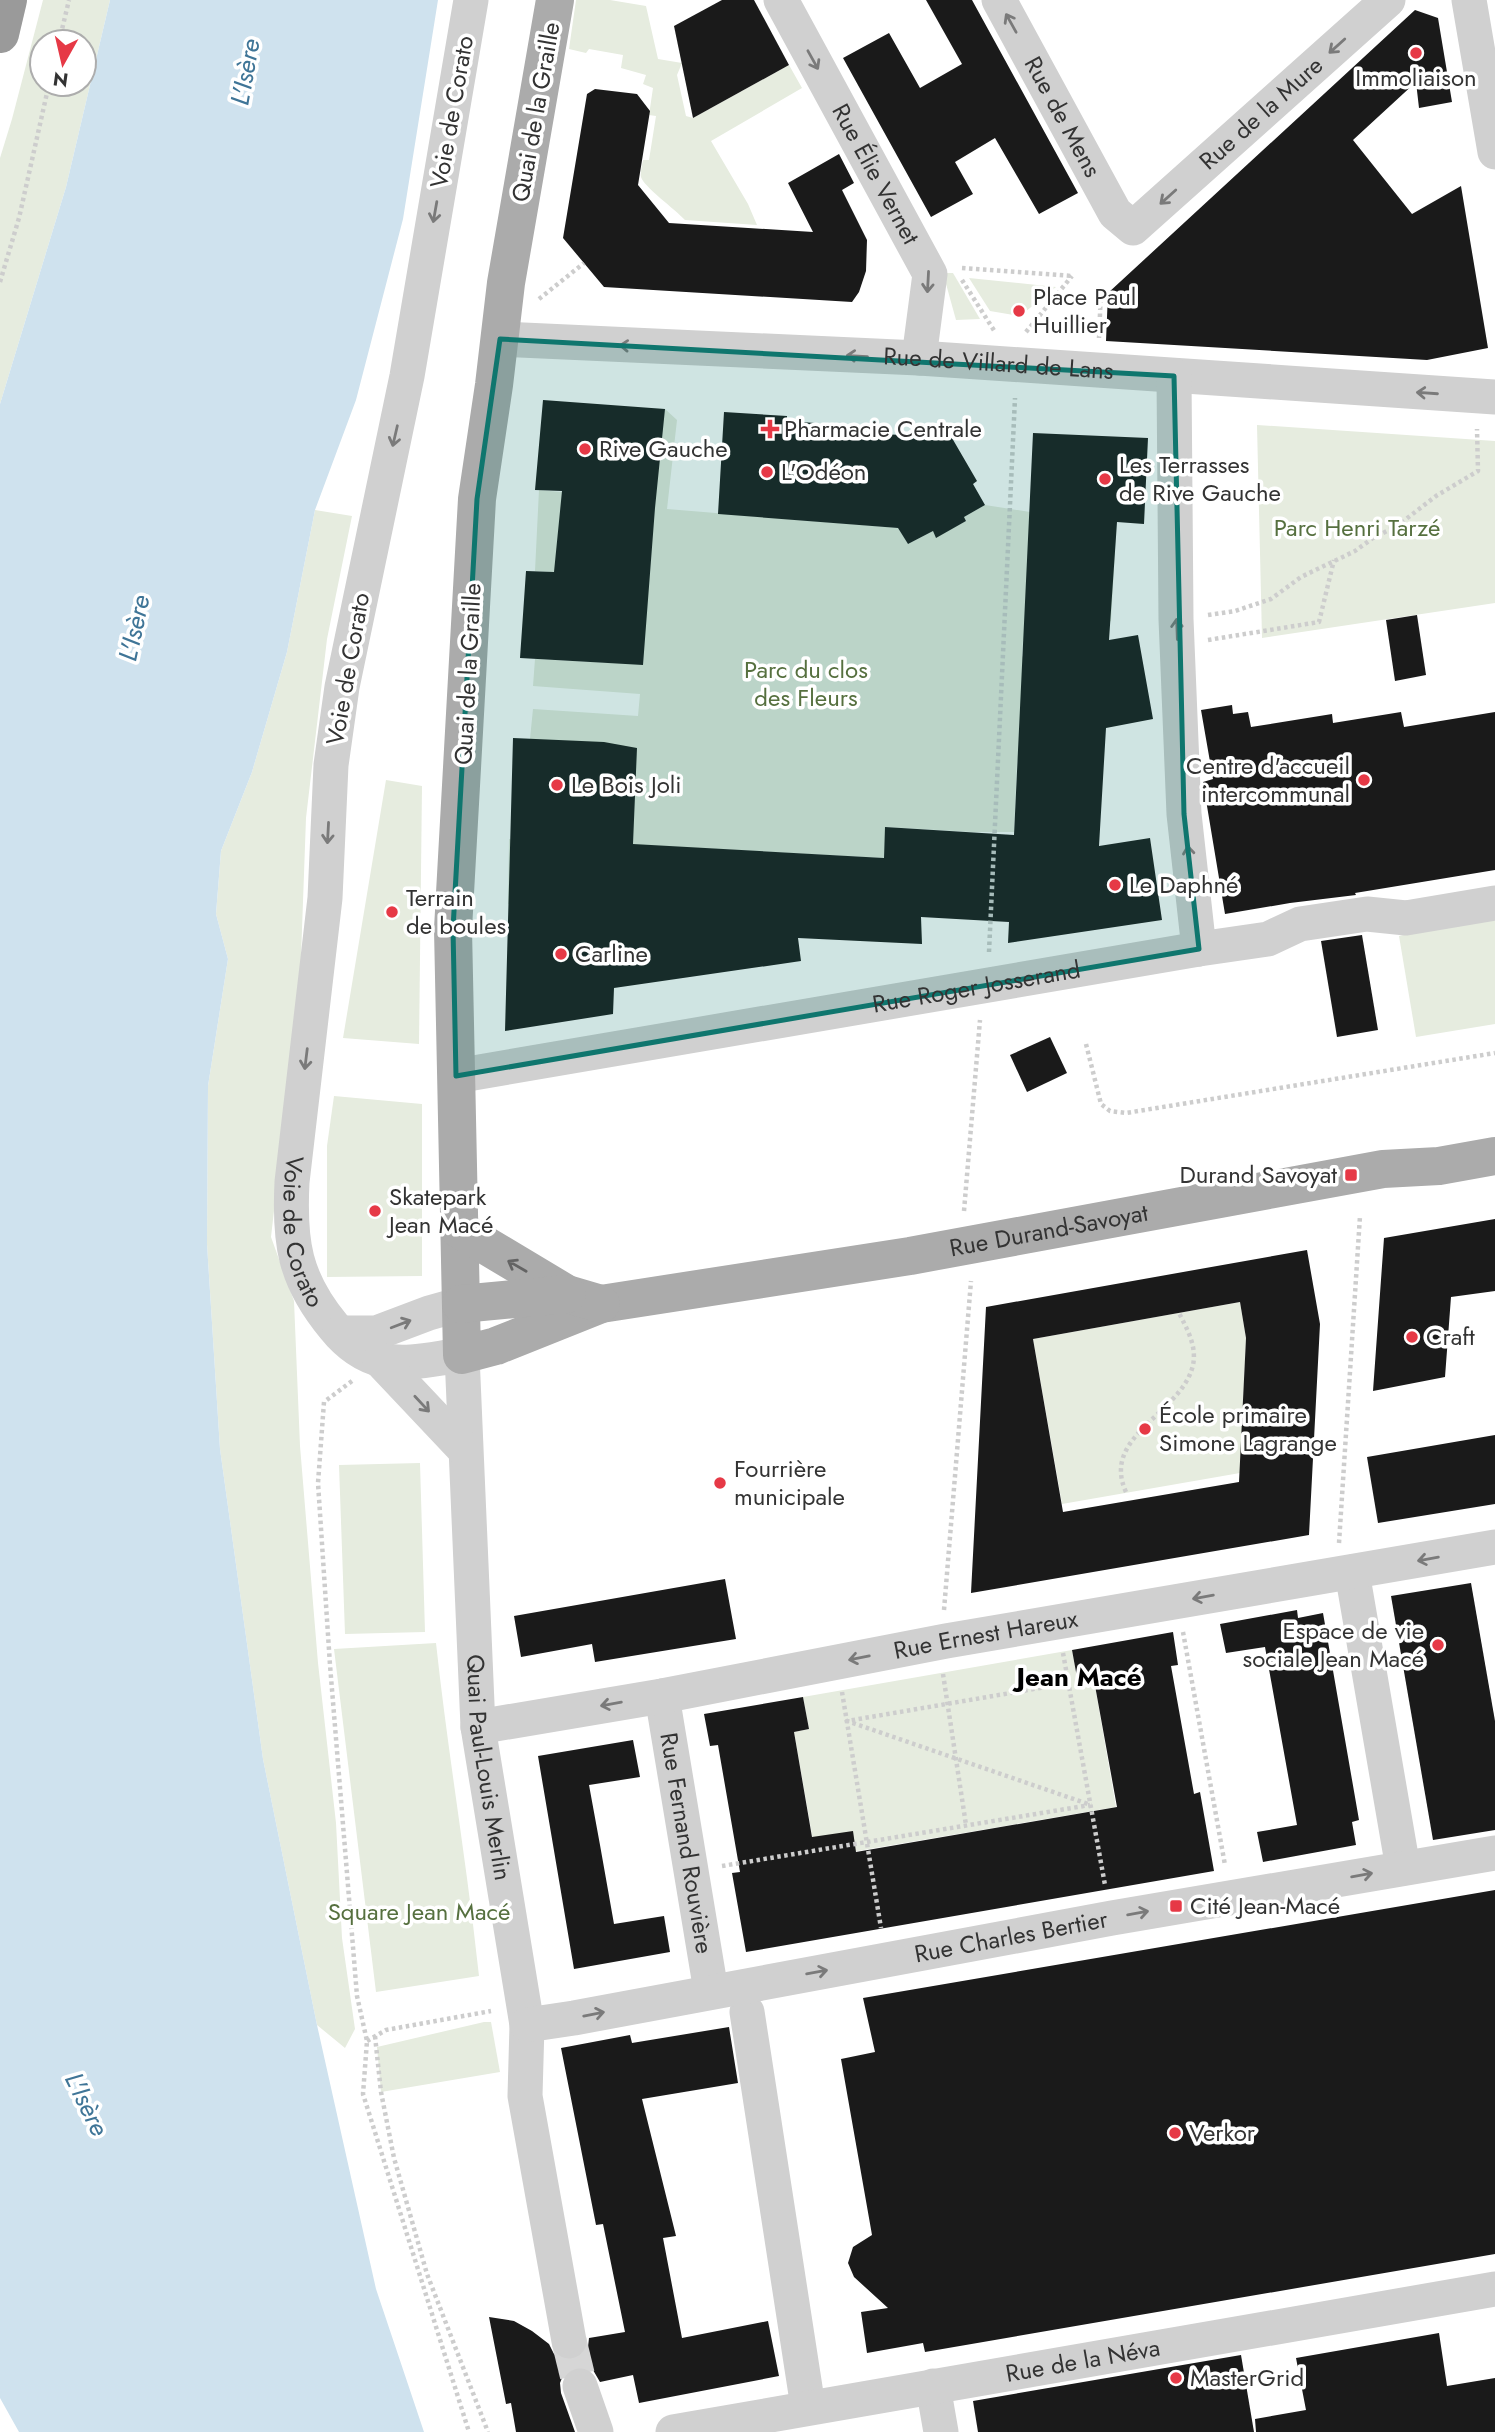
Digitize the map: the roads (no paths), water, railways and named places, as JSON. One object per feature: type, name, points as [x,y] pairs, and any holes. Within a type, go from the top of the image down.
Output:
[{"type":"highway","points":[[0,34],[8,0]]},
{"type":"main road","name":"Quai de la Graille","points":[[462,1355],[453,929],[477,499],[506,283],[555,0]]},
{"type":"main road","name":"Rue Durand-Savoyat","points":[[462,1355],[496,1346],[584,1299],[910,1256],[1383,1169],[1439,1166],[1495,1156]]},
{"type":"main road","points":[[460,1230],[584,1299]]},
{"type":"main road","points":[[461,1304],[584,1299]]},
{"type":"street","name":"Voie de Corato","points":[[464,1449],[380,1360],[355,1348],[325,1316],[301,1277],[290,1219],[293,1168],[325,898],[331,765],[354,625],[407,376],[471,0]]},
{"type":"street","name":"Rue Élie Vernet","points":[[781,0],[930,274],[919,358]]},
{"type":"street","name":"Rue de Mens","points":[[999,0],[1115,213],[1133,228]]},
{"type":"street","name":"Rue de la Mure","points":[[1133,228],[1388,0]]},
{"type":"street","points":[[1469,0],[1495,152]]},
{"type":"street","name":"Rue de Villard de Lans","points":[[500,339],[919,358],[1012,348],[1174,376],[1495,397]]},
{"type":"street","points":[[1174,376],[1176,620],[1184,814],[1199,949]]},
{"type":"street","name":"Rue Roger Josserand","points":[[456,1076],[1269,939],[1300,924],[1367,914],[1406,918],[1495,903]]},
{"type":"street","name":"Voie de Corato","points":[[340,1334],[376,1333],[461,1304]]},
{"type":"street","name":"Voie de Corato","points":[[380,1360],[418,1361],[462,1355]]},
{"type":"street","name":"Quai Paul-Louis Merlin","points":[[462,1355],[478,1727],[527,2025],[525,2096],[569,2341]]},
{"type":"street","name":"Rue Ernest Hareux","points":[[478,1727],[662,1696],[1345,1561],[1495,1547]]},
{"type":"street","points":[[1345,1561],[1403,1868]]},
{"type":"street","name":"Rue Fernand Rouvière","points":[[662,1696],[711,1991]]},
{"type":"street","name":"Rue Charles Bertier","points":[[527,2025],[1125,1915],[1495,1853]]},
{"type":"street","points":[[747,2012],[827,2414]]},
{"type":"street","name":"Rue de la Néva","points":[[673,2432],[827,2414],[933,2386],[1495,2289]]},
{"type":"street","points":[[580,2386],[596,2432]]},
{"type":"street","points":[[933,2386],[941,2432]]},
{"type":"water","name":"L'Isère","points":[[110,0],[438,0],[403,219],[356,400],[315,510],[287,652],[252,772],[221,851],[216,914],[228,959],[208,1086],[207,1244],[220,1449],[263,1759],[317,2025],[376,2289],[424,2432],[19,2432],[0,2398],[0,404],[66,187],[87,98],[98,98],[98,51]]},
{"type":"tunnel","points":[[569,2341],[580,2386]]},
{"type":"place","name":"Immoliaison","points":[[1416,53]]},
{"type":"place","name":"Place Paul Huillier","points":[[1019,311]]},
{"type":"place","name":"Pharmacie Centrale","points":[[770,429]]},
{"type":"place","name":"Rive Gauche","points":[[585,449]]},
{"type":"place","name":"L'Odéon","points":[[767,472]]},
{"type":"place","name":"Les Terrasses de Rive Gauche","points":[[1105,479]]},
{"type":"place","name":"Centre d'accueil intercommunal","points":[[1364,780]]},
{"type":"place","name":"Le Bois Joli","points":[[557,785]]},
{"type":"place","name":"Le Daphné","points":[[1115,885]]},
{"type":"place","name":"Terrain de boules","points":[[392,912]]},
{"type":"place","name":"Carline","points":[[561,954]]},
{"type":"place","name":"Durand Savoyat","points":[[1351,1175]]},
{"type":"place","name":"Skatepark Jean Macé","points":[[375,1211]]},
{"type":"place","name":"Craft","points":[[1412,1337]]},
{"type":"place","name":"École primaire Simone Lagrange","points":[[1145,1429]]},
{"type":"place","name":"Fourrière municipale","points":[[720,1483]]},
{"type":"place","name":"Espace de vie sociale Jean Macé","points":[[1438,1645]]},
{"type":"place","name":"Cité Jean-Macé","points":[[1176,1906]]},
{"type":"place","name":"Verkor","points":[[1175,2133]]},
{"type":"place","name":"MasterGrid","points":[[1176,2378]]},
{"type":"district","name":"Jean Macé","points":[[1079,1677]]},
{"type":"park label","name":"Parc Henri Tarzé","points":[[1357,528]]},
{"type":"park label","name":"Parc du clos des Fleurs","points":[[806,684]]},
{"type":"park label","name":"Square Jean Macé","points":[[419,1912]]}]
